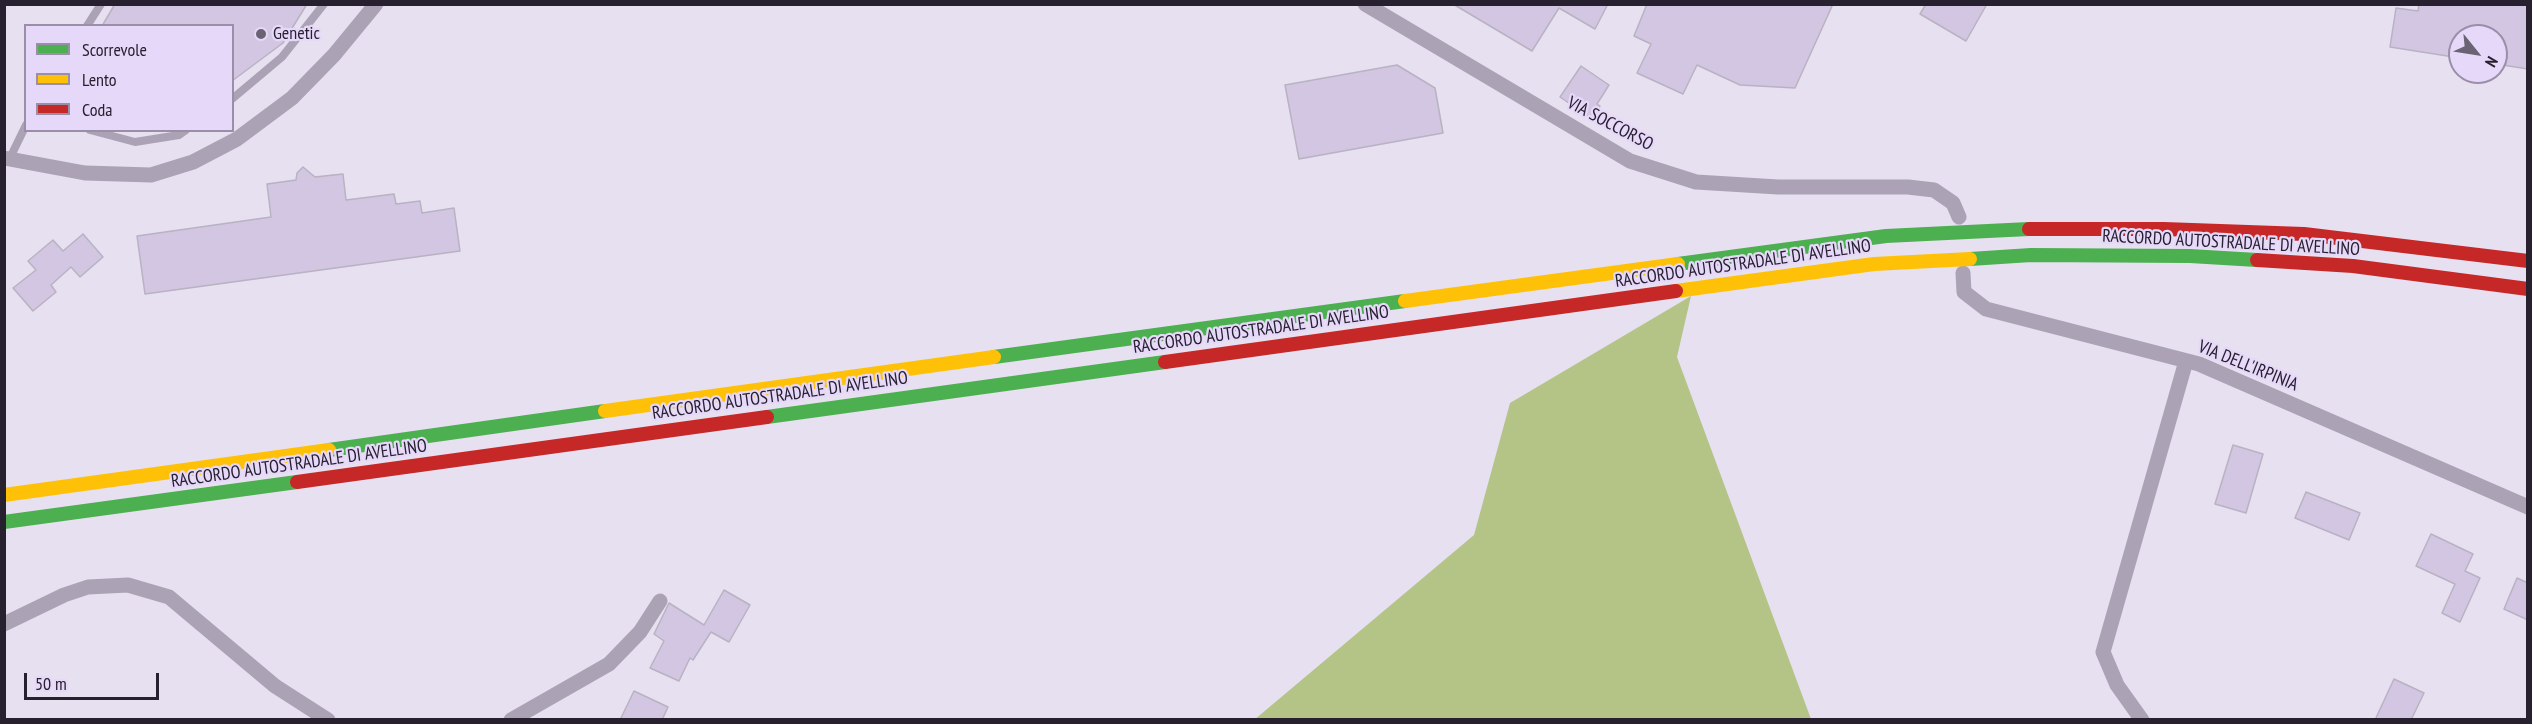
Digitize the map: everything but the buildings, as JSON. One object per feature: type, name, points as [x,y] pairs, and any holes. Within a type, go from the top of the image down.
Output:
[{"type":"highway","name":"RACCORDO AUTOSTRADALE DI AVELLINO","points":[[4,495],[1322,311],[1886,236],[2024,229],[2164,229],[2304,234],[2528,261]]},
{"type":"highway","name":"RACCORDO AUTOSTRADALE DI AVELLINO","points":[[4,522],[1874,264],[2031,255],[2190,256],[2353,266],[2528,289]]},
{"type":"street","points":[[8,158],[85,173],[151,175],[193,162],[237,139],[292,98],[334,55],[376,4]]},
{"type":"street","name":"VIA SOCCORSO","points":[[1365,4],[1630,161],[1696,182],[1778,187],[1908,187],[1934,190],[1953,203],[1959,217]]},
{"type":"street","name":"VIA DELL'IRPINIA","points":[[1963,273],[1964,292],[1986,309],[2199,364],[2528,507]]},
{"type":"street","points":[[2142,720],[2117,685],[2103,652],[2186,361]]},
{"type":"street","points":[[4,624],[64,595],[88,587],[128,585],[169,597],[275,686],[328,720]]},
{"type":"street","points":[[511,720],[609,663],[640,632],[660,601]]},
{"type":"lane","points":[[88,24],[101,4]]},
{"type":"lane","points":[[234,97],[282,57],[324,4]]},
{"type":"lane","points":[[8,158],[24,129]]},
{"type":"lane","points":[[98,132],[135,142],[179,135],[183,132]]},
{"type":"green space","points":[[1691,296],[1677,357],[1811,719],[1254,720],[1474,535],[1510,403]]},
{"type":"traffic: fast","points":[[1678,264],[1886,236],[2029,229]]},
{"type":"traffic: fast","points":[[1970,259],[2031,255],[2190,256],[2257,260]]},
{"type":"traffic: fast","points":[[994,357],[1405,301]]},
{"type":"traffic: fast","points":[[767,417],[1165,362]]},
{"type":"traffic: fast","points":[[329,450],[605,411]]},
{"type":"traffic: fast","points":[[4,522],[297,482]]},
{"type":"traffic: slow","points":[[1676,291],[1874,264],[1970,259]]},
{"type":"traffic: slow","points":[[1405,301],[1678,264]]},
{"type":"traffic: slow","points":[[605,411],[994,357]]},
{"type":"traffic: slow","points":[[4,495],[329,450]]},
{"type":"traffic: jam","points":[[2029,229],[2164,229],[2304,234],[2528,261]]},
{"type":"traffic: jam","points":[[2257,260],[2353,266],[2528,289]]},
{"type":"traffic: jam","points":[[1165,362],[1676,291]]},
{"type":"traffic: jam","points":[[297,482],[767,417]]},
{"type":"place","name":"Genetic","points":[[261,34]]}]
